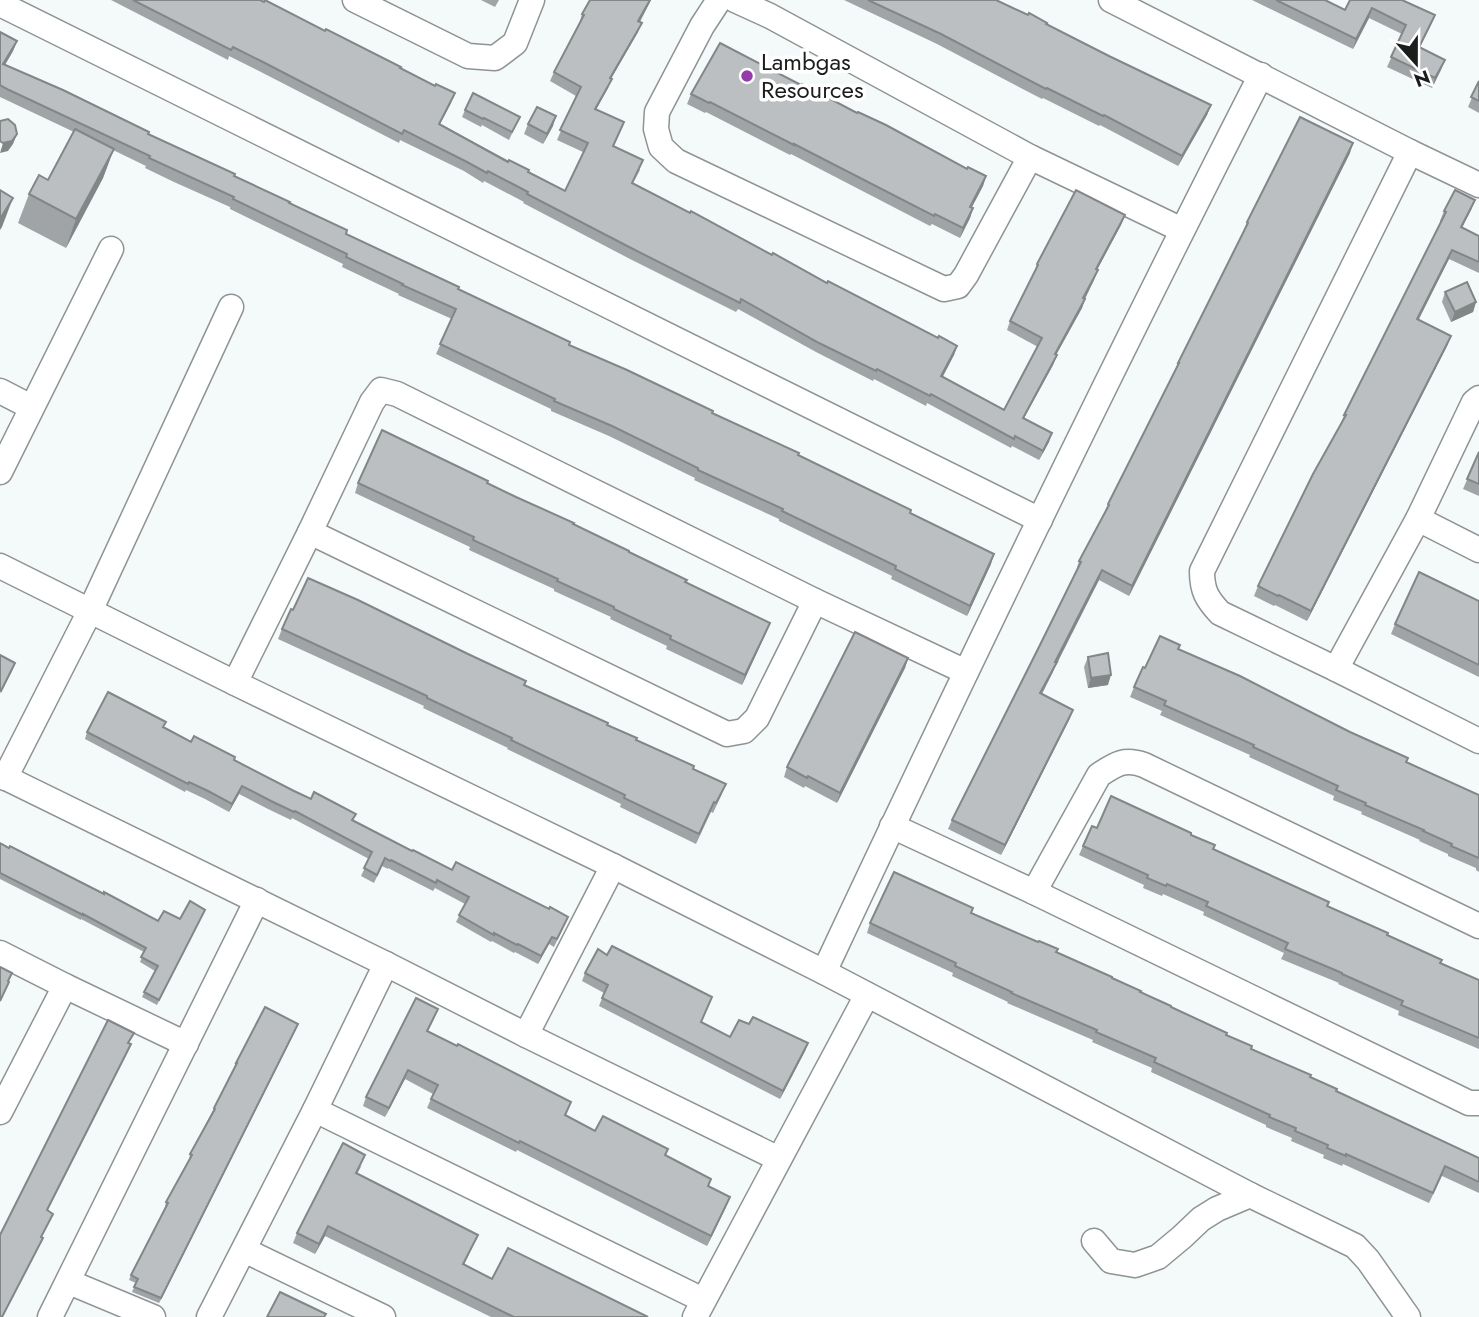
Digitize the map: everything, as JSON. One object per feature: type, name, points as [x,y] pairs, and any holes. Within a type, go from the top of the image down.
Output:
[{"type":"street","points":[[355,0],[468,56],[495,58],[515,43],[532,0]]},
{"type":"street","points":[[719,0],[702,26],[657,112],[656,129],[661,147],[676,161],[944,289],[958,286],[966,275],[1030,158]]},
{"type":"street","points":[[735,0],[770,16],[1030,158],[1182,230]]},
{"type":"street","points":[[1111,0],[1479,185]]},
{"type":"street","points":[[0,4],[1040,520]]},
{"type":"street","points":[[824,972],[1040,520],[1261,75]]},
{"type":"street","points":[[1410,152],[1202,571],[1202,586],[1209,601],[1220,613],[1479,741]]},
{"type":"street","points":[[0,472],[111,249]]},
{"type":"street","points":[[231,307],[90,611],[3,776],[779,1159]]},
{"type":"street","points":[[235,683],[372,402],[381,390],[397,394],[815,601],[966,672]]},
{"type":"street","points":[[0,391],[31,407]]},
{"type":"street","points":[[1336,669],[1418,519],[1474,402],[1479,398]]},
{"type":"street","points":[[1418,519],[1479,551]]},
{"type":"street","points":[[310,532],[727,734],[744,731],[757,719],[815,601]]},
{"type":"street","points":[[0,566],[613,866],[824,972],[1250,1195],[1355,1246],[1408,1317]]},
{"type":"street","points":[[1034,892],[1099,775],[1113,765],[1132,761],[1479,926]]},
{"type":"street","points":[[892,826],[1469,1103],[1479,1103]]},
{"type":"street","points":[[526,1035],[613,866]]},
{"type":"street","points":[[50,1317],[257,900]]},
{"type":"street","points":[[0,953],[186,1044]]},
{"type":"street","points":[[209,1317],[386,964]]},
{"type":"street","points":[[0,1112],[65,986]]},
{"type":"street","points":[[315,1110],[699,1309],[867,995]]},
{"type":"street","points":[[1094,1241],[1111,1261],[1135,1265],[1158,1257],[1201,1219],[1217,1209],[1250,1195]]},
{"type":"street","points":[[244,1250],[372,1315]]},
{"type":"street","points":[[69,1282],[153,1317]]},
{"type":"building","points":[[133,0],[265,0],[435,86],[436,84],[455,93],[439,124],[565,191],[588,143],[560,130],[581,87],[554,72],[590,0],[650,0],[638,21],[642,23],[595,109],[624,122],[613,146],[643,160],[632,183],[957,346],[941,376],[1004,410],[1042,338],[1010,321],[1076,190],[1125,215],[1023,418],[1052,433],[1043,451],[1015,436],[1014,439],[931,394],[930,396],[819,343],[741,299],[740,303],[633,249],[488,171],[487,173],[404,130],[402,134],[233,47],[231,50]]},
{"type":"building","points":[[868,0],[996,0],[1028,15],[1029,13],[1109,56],[1211,105],[1182,156]]},
{"type":"building","points":[[1276,0],[1325,0],[1345,10],[1350,0],[1402,0],[1435,15],[1419,47],[1445,60],[1435,78],[1391,57],[1406,25],[1372,8],[1356,39]]},
{"type":"building","points":[[0,32],[17,41],[3,64],[63,90],[149,132],[148,134],[235,174],[234,176],[347,230],[346,234],[570,342],[569,345],[799,453],[798,455],[994,554],[970,606],[895,569],[896,566],[782,511],[783,509],[440,344],[456,309],[346,257],[347,254],[233,199],[234,197],[0,85]]},
{"type":"building","points":[[720,43],[886,125],[967,169],[968,167],[986,176],[963,228],[691,94]]},
{"type":"building","points":[[1479,81],[1479,101],[1471,97]]},
{"type":"building","points":[[473,93],[520,117],[512,132],[465,110]]},
{"type":"building","points":[[537,107],[556,116],[547,134],[528,124]]},
{"type":"building","points":[[1300,117],[1353,143],[1132,586],[1102,570],[1055,662],[1040,693],[1073,710],[1005,845],[952,820]]},
{"type":"building","points":[[8,119],[15,125],[17,134],[12,141],[3,143],[0,141],[0,121]]},
{"type":"building","points":[[75,129],[114,149],[76,219],[29,194],[39,175],[48,180]]},
{"type":"building","points":[[0,190],[13,198],[0,219]]},
{"type":"building","points":[[1455,190],[1475,200],[1461,227],[1479,236],[1479,262],[1452,250],[1417,319],[1451,336],[1311,611],[1258,586],[1313,474],[1346,415]]},
{"type":"building","points":[[1467,282],[1476,302],[1455,312],[1445,292]]},
{"type":"building","points":[[382,430],[574,523],[687,580],[685,582],[770,623],[745,675],[670,639],[671,636],[614,607],[557,581],[558,579],[473,540],[474,537],[358,483]]},
{"type":"building","points":[[1479,452],[1479,484],[1467,479]]},
{"type":"building","points":[[1419,572],[1479,601],[1479,665],[1395,624]]},
{"type":"building","points":[[308,578],[526,681],[524,685],[608,723],[607,725],[637,738],[636,740],[694,766],[693,769],[726,784],[699,834],[427,696],[282,629]]},
{"type":"building","points":[[855,632],[908,658],[840,793],[787,767]]},
{"type":"building","points":[[1160,636],[1180,645],[1178,649],[1240,676],[1408,758],[1406,762],[1479,795],[1479,858],[1424,830],[1365,805],[1366,803],[1336,790],[1338,786],[1164,705],[1166,701],[1134,687]]},
{"type":"building","points":[[1108,653],[1111,675],[1091,678],[1088,657]]},
{"type":"building","points":[[0,655],[15,663],[1,691],[0,690]]},
{"type":"building","points":[[108,692],[166,722],[163,727],[191,742],[194,736],[235,757],[234,760],[311,799],[314,792],[356,814],[352,820],[412,851],[452,870],[456,862],[549,909],[550,907],[568,917],[557,939],[552,937],[541,956],[494,935],[459,915],[469,897],[437,880],[436,883],[385,858],[377,875],[364,868],[372,852],[295,811],[242,786],[232,804],[87,732]]},
{"type":"building","points":[[1111,796],[1215,845],[1213,849],[1329,902],[1327,906],[1388,933],[1387,935],[1442,960],[1440,963],[1479,980],[1479,1038],[1401,1005],[1403,1001],[1285,949],[1288,943],[1206,906],[1208,902],[1147,878],[1148,875],[1083,846],[1092,826],[1097,828]]},
{"type":"building","points":[[0,843],[158,921],[164,911],[180,919],[190,901],[205,910],[159,1000],[144,992],[158,966],[141,957],[146,948],[0,873]]},
{"type":"building","points":[[894,872],[973,908],[971,913],[1058,949],[1056,952],[1227,1033],[1226,1035],[1252,1046],[1251,1049],[1311,1075],[1310,1077],[1337,1089],[1336,1091],[1479,1158],[1479,1182],[1445,1166],[1433,1193],[1327,1148],[1328,1145],[1295,1131],[1296,1128],[1269,1117],[1270,1115],[1154,1062],[1156,1058],[1011,993],[955,966],[956,963],[870,923]]},
{"type":"building","points":[[612,946],[712,997],[701,1022],[730,1037],[739,1020],[749,1024],[753,1017],[808,1043],[783,1091],[602,998],[608,985],[585,973],[598,949],[607,955]]},
{"type":"building","points":[[0,967],[12,973],[0,1001]]},
{"type":"building","points":[[416,998],[438,1009],[427,1031],[571,1102],[565,1115],[595,1131],[603,1116],[668,1149],[665,1155],[711,1179],[708,1186],[730,1197],[711,1236],[431,1099],[438,1085],[408,1070],[389,1108],[366,1097]]},
{"type":"building","points":[[265,1007],[298,1024],[161,1298],[134,1287],[138,1279],[131,1275]]},
{"type":"building","points":[[108,1020],[134,1033],[128,1043],[131,1044],[47,1210],[53,1214],[41,1237],[43,1238],[0,1317],[0,1235]]},
{"type":"building","points":[[343,1143],[365,1155],[356,1173],[478,1235],[463,1264],[492,1279],[508,1248],[648,1317],[514,1317],[328,1226],[319,1244],[297,1233]]},
{"type":"building","points":[[280,1292],[326,1314],[324,1317],[267,1317]]},
{"type":"place","name":"Lambgas Resources","points":[[747,76]]}]
